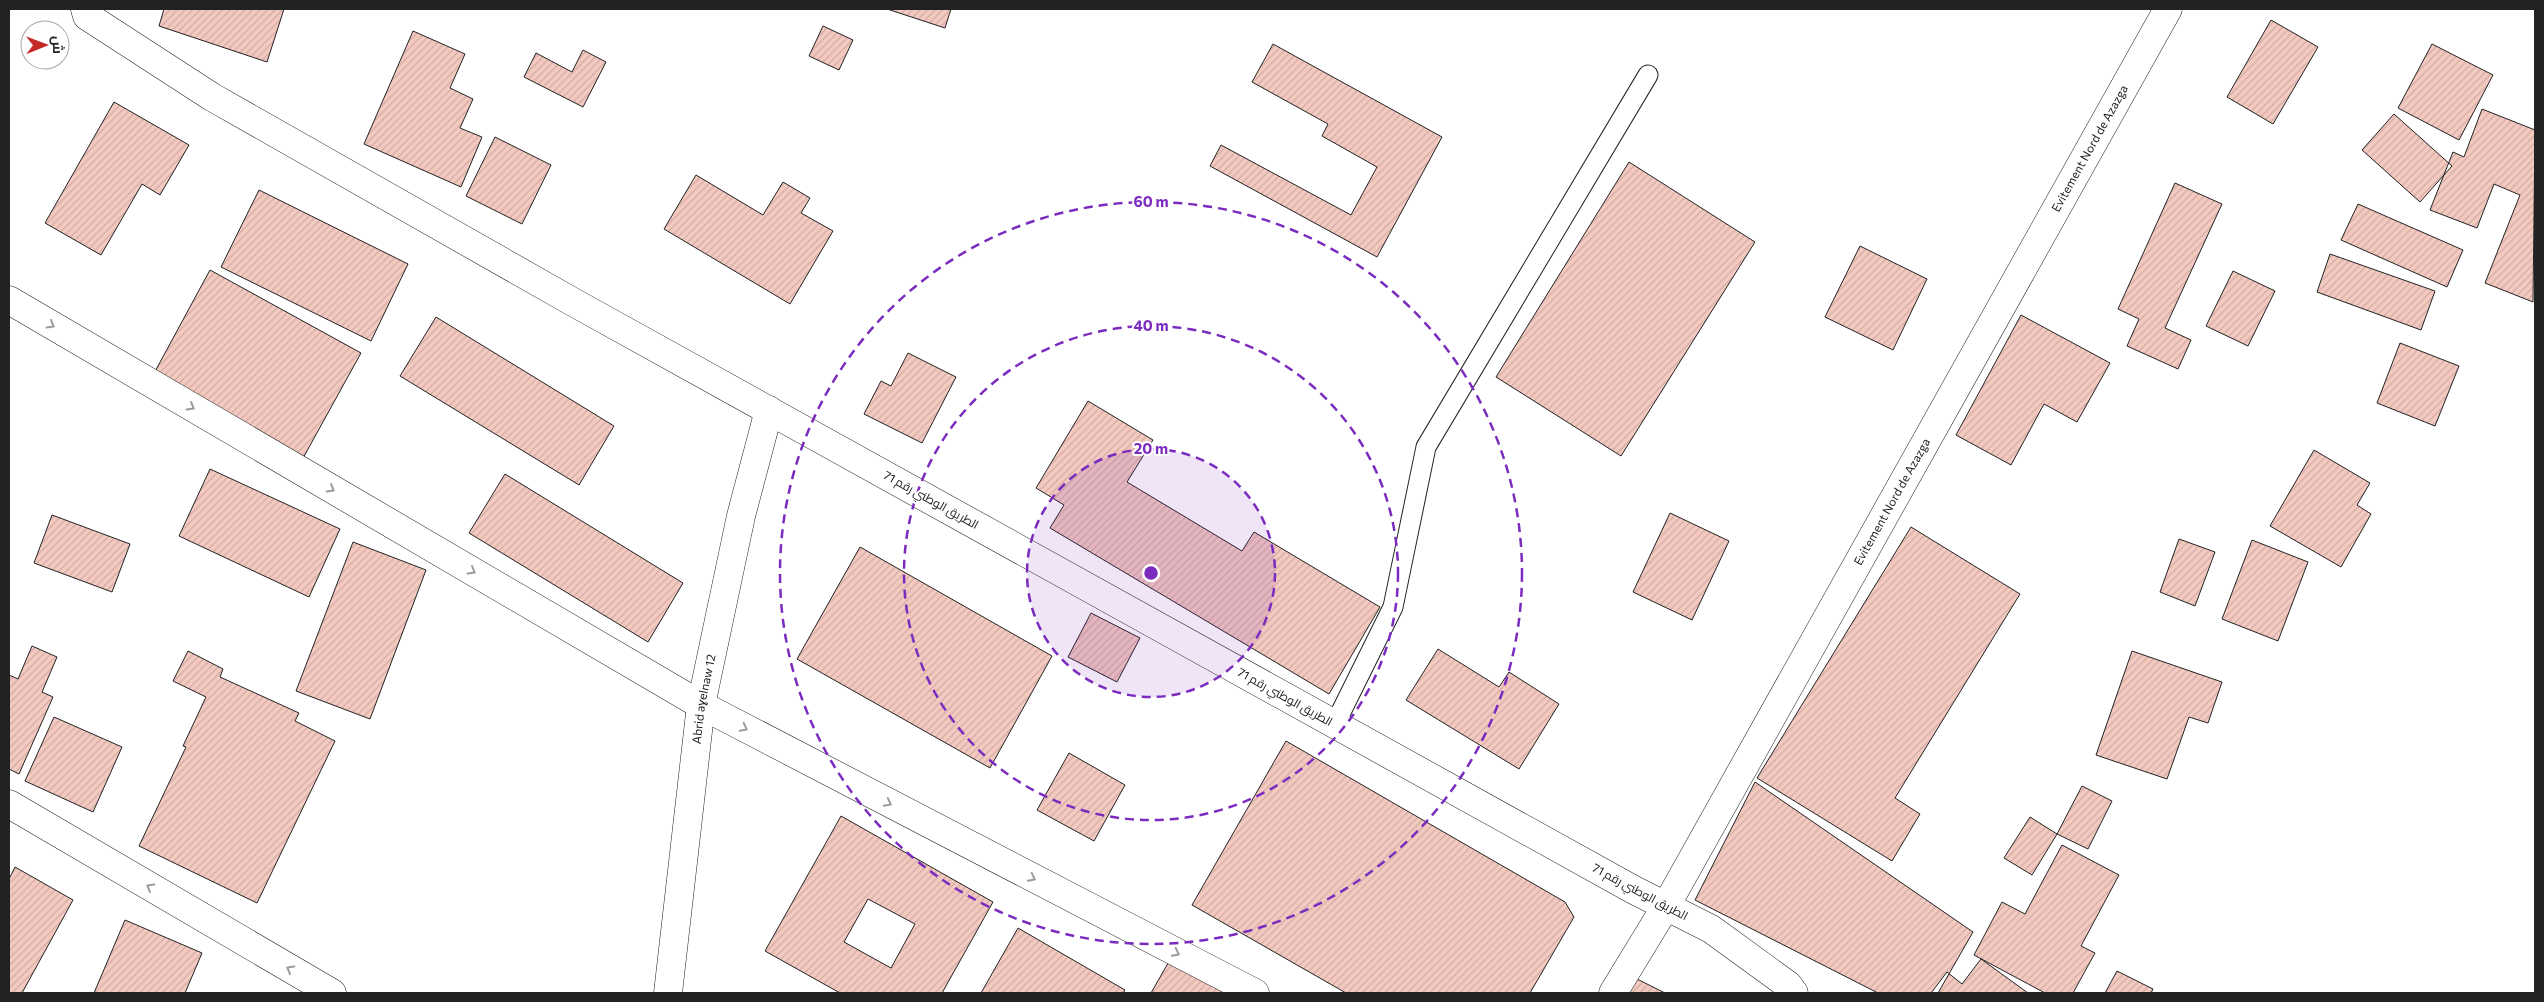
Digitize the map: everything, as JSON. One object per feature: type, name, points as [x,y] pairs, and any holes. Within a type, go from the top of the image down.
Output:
[{"type":"main road","name":"Evitement Nord de Azazga","points":[[1613,993],[1666,906],[2168,9]]},
{"type":"main road","name":"الطريق الوطني رقم 71","points":[[83,11],[212,97],[769,410],[1335,724],[1710,929],[1788,985],[1794,993]]},
{"type":"main road","points":[[9,300],[701,705],[1255,993]]},
{"type":"main road","name":"Abrid aɣelnaw 12","points":[[668,993],[701,705],[741,516],[769,410]]},
{"type":"main road","points":[[9,804],[332,993]]},
{"type":"lane","points":[[1335,724],[1393,607],[1426,447],[1648,75]]},
{"type":"building","points":[[164,9],[284,9],[267,62],[159,26]]},
{"type":"building","points":[[887,9],[951,9],[945,28]]},
{"type":"building","points":[[2271,20],[2318,47],[2273,124],[2227,97]]},
{"type":"building","points":[[823,26],[853,40],[839,70],[809,56]]},
{"type":"building","points":[[413,31],[465,54],[450,88],[473,99],[460,128],[482,137],[461,187],[364,144]]},
{"type":"building","points":[[1273,44],[1442,137],[1377,257],[1210,166],[1221,145],[1351,215],[1377,167],[1322,136],[1328,124],[1252,82]]},
{"type":"building","points":[[2432,44],[2493,75],[2459,140],[2398,108]]},
{"type":"building","points":[[583,50],[606,62],[583,107],[524,77],[536,53],[572,72]]},
{"type":"building","points":[[114,102],[189,145],[160,195],[142,184],[101,255],[45,223]]},
{"type":"building","points":[[2482,109],[2535,130],[2533,302],[2485,283],[2520,195],[2494,184],[2477,228],[2430,210],[2453,152],[2464,157]]},
{"type":"building","points":[[2394,114],[2452,166],[2420,202],[2362,150]]},
{"type":"building","points":[[495,137],[551,165],[522,224],[466,196]]},
{"type":"building","points":[[1629,162],[1755,242],[1621,456],[1496,377]]},
{"type":"building","points":[[696,175],[763,215],[783,182],[810,198],[801,213],[833,231],[790,304],[664,229]]},
{"type":"building","points":[[2175,183],[2222,204],[2165,328],[2191,340],[2178,369],[2127,346],[2139,319],[2118,309]]},
{"type":"building","points":[[259,190],[408,264],[371,341],[221,267]]},
{"type":"building","points":[[2358,204],[2463,250],[2447,287],[2341,240]]},
{"type":"building","points":[[1860,246],[1927,279],[1893,350],[1825,317]]},
{"type":"building","points":[[2330,254],[2435,291],[2421,330],[2317,292]]},
{"type":"building","points":[[210,270],[361,353],[302,460],[152,377]]},
{"type":"building","points":[[2233,271],[2275,291],[2248,346],[2206,326]]},
{"type":"building","points":[[2021,315],[2110,363],[2077,422],[2044,404],[2011,465],[1956,435]]},
{"type":"building","points":[[436,317],[614,426],[579,485],[400,376]]},
{"type":"building","points":[[2400,343],[2459,366],[2435,426],[2377,403]]},
{"type":"building","points":[[908,353],[956,377],[922,443],[864,414],[881,381],[891,386]]},
{"type":"building","points":[[1088,401],[1153,440],[1127,482],[1242,551],[1254,532],[1380,607],[1329,694],[1050,528],[1064,505],[1036,488]]},
{"type":"building","points":[[2314,450],[2370,483],[2357,505],[2371,514],[2341,567],[2270,526]]},
{"type":"building","points":[[210,469],[340,529],[309,597],[179,536]]},
{"type":"building","points":[[505,474],[683,583],[648,642],[469,533]]},
{"type":"building","points":[[1670,513],[1729,541],[1692,620],[1633,592]]},
{"type":"building","points":[[52,515],[130,544],[112,592],[34,563]]},
{"type":"building","points":[[1911,527],[2020,594],[1895,798],[1920,814],[1892,861],[1757,778]]},
{"type":"building","points":[[2179,539],[2215,552],[2195,606],[2160,592]]},
{"type":"building","points":[[2252,540],[2308,562],[2278,641],[2222,619]]},
{"type":"building","points":[[353,542],[426,570],[370,719],[296,691]]},
{"type":"building","points":[[860,547],[1052,656],[990,768],[797,659]]},
{"type":"building","points":[[1091,613],[1140,638],[1117,682],[1068,657]]},
{"type":"building","points":[[32,646],[57,657],[42,692],[53,697],[19,774],[9,769],[9,675],[18,679]]},
{"type":"building","points":[[1438,649],[1499,687],[1509,672],[1559,704],[1519,769],[1406,700]]},
{"type":"building","points":[[188,651],[223,669],[220,677],[299,713],[295,721],[335,741],[257,903],[139,846],[186,747],[183,746],[206,697],[173,681]]},
{"type":"building","points":[[2132,651],[2222,682],[2208,723],[2189,717],[2167,779],[2096,755]]},
{"type":"building","points":[[54,717],[122,747],[93,812],[25,781]]},
{"type":"building","points":[[1286,741],[1565,902],[1574,917],[1530,993],[1346,993],[1192,905]]},
{"type":"building","points":[[1069,753],[1125,785],[1094,841],[1037,810]]},
{"type":"building","points":[[1755,782],[1973,932],[1938,993],[1878,993],[1695,900]]},
{"type":"building","points":[[2082,786],[2112,801],[2088,849],[2057,834]]},
{"type":"building","points":[[841,816],[993,902],[942,993],[840,993],[765,951]],"holes":[[[868,899],[915,924],[891,968],[844,942]]]},
{"type":"building","points":[[2030,817],[2057,834],[2032,875],[2004,858]]},
{"type":"building","points":[[2062,845],[2119,875],[2081,946],[2095,953],[2073,993],[2045,993],[1974,955],[2002,902],[2025,914]]},
{"type":"building","points":[[15,867],[73,900],[22,993],[9,993],[9,879]]},
{"type":"building","points":[[125,920],[202,953],[185,993],[94,993]]},
{"type":"building","points":[[1018,928],[1125,990],[1123,993],[981,993]]},
{"type":"building","points":[[1171,958],[1231,993],[1151,993]]},
{"type":"building","points":[[1981,959],[2028,993],[1931,993],[1947,972],[1962,984]]},
{"type":"building","points":[[2117,971],[2153,989],[2151,993],[2105,993]]},
{"type":"building","points":[[1627,974],[1665,993],[1617,993]]}]
